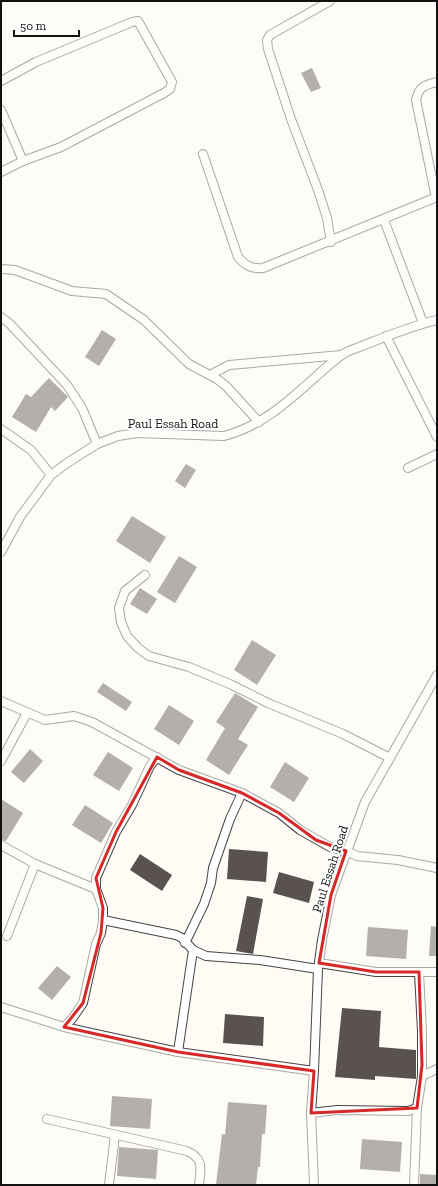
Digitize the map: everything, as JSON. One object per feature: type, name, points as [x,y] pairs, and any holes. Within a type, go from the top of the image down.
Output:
[{"type":"street","points":[[330,1],[270,35],[267,40],[268,49],[291,119],[327,218],[331,242]]},
{"type":"street","points":[[1,81],[36,62],[132,22],[138,21],[172,82],[170,89],[164,93],[61,147],[1,172]]},
{"type":"street","points":[[203,154],[238,257],[245,265],[254,269],[263,268],[331,242],[437,197],[416,100],[418,91],[422,86],[437,82]]},
{"type":"street","points":[[1,110],[23,162]]},
{"type":"street","points":[[384,220],[423,323]]},
{"type":"street","points":[[1,269],[15,270],[28,274],[72,291],[106,294],[144,320],[189,364],[210,375],[226,386],[259,422]]},
{"type":"street","points":[[1,317],[10,324],[67,385],[82,408],[97,444]]},
{"type":"street","name":"Paul Essah Road","points":[[1,552],[20,517],[51,475],[97,444],[118,436],[137,433],[224,436],[235,433],[259,422],[294,397],[342,355],[386,336],[423,323],[437,320]]},
{"type":"street","points":[[386,336],[437,437]]},
{"type":"street","points":[[210,375],[229,365],[342,355]]},
{"type":"street","points":[[1,429],[31,450],[51,475]]},
{"type":"street","points":[[408,468],[437,454]]},
{"type":"street","points":[[145,575],[125,592],[119,608],[121,622],[127,636],[138,648],[149,656],[189,668],[232,685],[268,703],[343,734],[390,758]]},
{"type":"street","name":"Paul Essah Road","points":[[314,1185],[311,1114],[319,966],[322,940],[331,895],[365,802],[437,675]]},
{"type":"street","points":[[1,701],[38,718],[51,720],[74,716],[81,717],[179,770],[242,793],[280,813],[316,840],[330,847],[346,851],[357,856],[398,860],[437,868]]},
{"type":"street","points":[[1,761],[27,713]]},
{"type":"street","points":[[64,1027],[72,1019],[83,1003],[96,944],[101,933],[103,908],[96,889],[96,878],[116,832],[132,805],[150,766],[157,757]]},
{"type":"street","points":[[186,943],[204,904],[211,883],[213,868],[230,819],[242,793]]},
{"type":"street","points":[[1,845],[35,864],[96,889]]},
{"type":"street","points":[[7,936],[35,864]]},
{"type":"street","points":[[103,920],[164,932],[182,938],[193,950],[211,957],[260,960],[376,972],[437,972]]},
{"type":"street","points":[[178,1052],[193,950]]},
{"type":"street","points":[[414,1185],[417,1108],[422,1076],[422,1032],[419,972]]},
{"type":"street","points":[[1,1007],[64,1027],[178,1052],[314,1071]]},
{"type":"street","points":[[422,1076],[437,1069]]},
{"type":"street","points":[[311,1114],[337,1110],[408,1110],[417,1108]]},
{"type":"street","points":[[47,1119],[164,1145],[196,1156],[200,1171],[199,1185]]},
{"type":"street","points":[[109,1185],[115,1135]]},
{"type":"highlighted area","points":[[157,757],[179,770],[242,793],[279,813],[316,840],[346,851],[331,895],[319,963],[376,972],[419,972],[422,1065],[417,1108],[311,1113],[314,1071],[178,1052],[64,1027],[83,1003],[101,933],[103,908],[96,878],[116,832]]},
{"type":"building","points":[[312,68],[321,88],[311,92],[301,73]]},
{"type":"building","points":[[102,330],[116,339],[99,366],[85,357]]},
{"type":"building","points":[[49,378],[68,397],[55,411],[51,407],[36,432],[12,417],[26,394],[31,397]]},
{"type":"building","points":[[186,464],[196,470],[185,488],[175,481]]},
{"type":"building","points":[[132,516],[166,537],[150,563],[116,541]]},
{"type":"building","points":[[179,556],[197,567],[175,603],[157,592]]},
{"type":"building","points":[[140,588],[157,599],[147,614],[130,604]]},
{"type":"building","points":[[252,640],[276,655],[257,685],[234,670]]},
{"type":"building","points":[[103,683],[132,702],[126,711],[97,692]]},
{"type":"building","points":[[235,693],[258,707],[238,739],[248,745],[229,775],[206,760],[225,728],[216,722]]},
{"type":"building","points":[[169,705],[194,721],[179,745],[154,729]]},
{"type":"building","points":[[30,749],[43,761],[24,783],[11,772]]},
{"type":"building","points":[[108,752],[133,768],[119,791],[93,775]]},
{"type":"building","points":[[285,762],[309,778],[294,802],[270,787]]},
{"type":"building","points":[[1,799],[23,813],[6,841],[1,840]]},
{"type":"building","points":[[85,805],[113,823],[101,843],[72,825]]},
{"type":"building","points":[[229,849],[268,852],[266,882],[227,879]]},
{"type":"building","points":[[140,854],[172,875],[162,891],[130,870]]},
{"type":"building","points":[[279,872],[314,882],[309,903],[273,893]]},
{"type":"building","points":[[247,896],[263,899],[253,954],[236,951]]},
{"type":"building","points":[[431,926],[437,927],[437,956],[429,956]]},
{"type":"building","points":[[368,927],[408,930],[406,959],[366,956]]},
{"type":"building","points":[[57,966],[71,977],[52,1000],[38,988]]},
{"type":"building","points":[[342,1008],[381,1011],[379,1047],[416,1050],[416,1079],[375,1076],[375,1080],[335,1077]]},
{"type":"building","points":[[225,1014],[264,1017],[263,1046],[223,1043]]},
{"type":"building","points":[[112,1096],[152,1099],[150,1129],[110,1126]]},
{"type":"building","points":[[228,1102],[267,1105],[265,1134],[262,1134],[260,1167],[258,1167],[256,1185],[216,1185],[222,1134],[225,1135]]},
{"type":"building","points":[[362,1139],[402,1142],[400,1172],[360,1169]]},
{"type":"building","points":[[119,1147],[158,1150],[156,1179],[117,1176]]},
{"type":"building","points":[[420,1174],[437,1175],[437,1185],[420,1185]]}]
